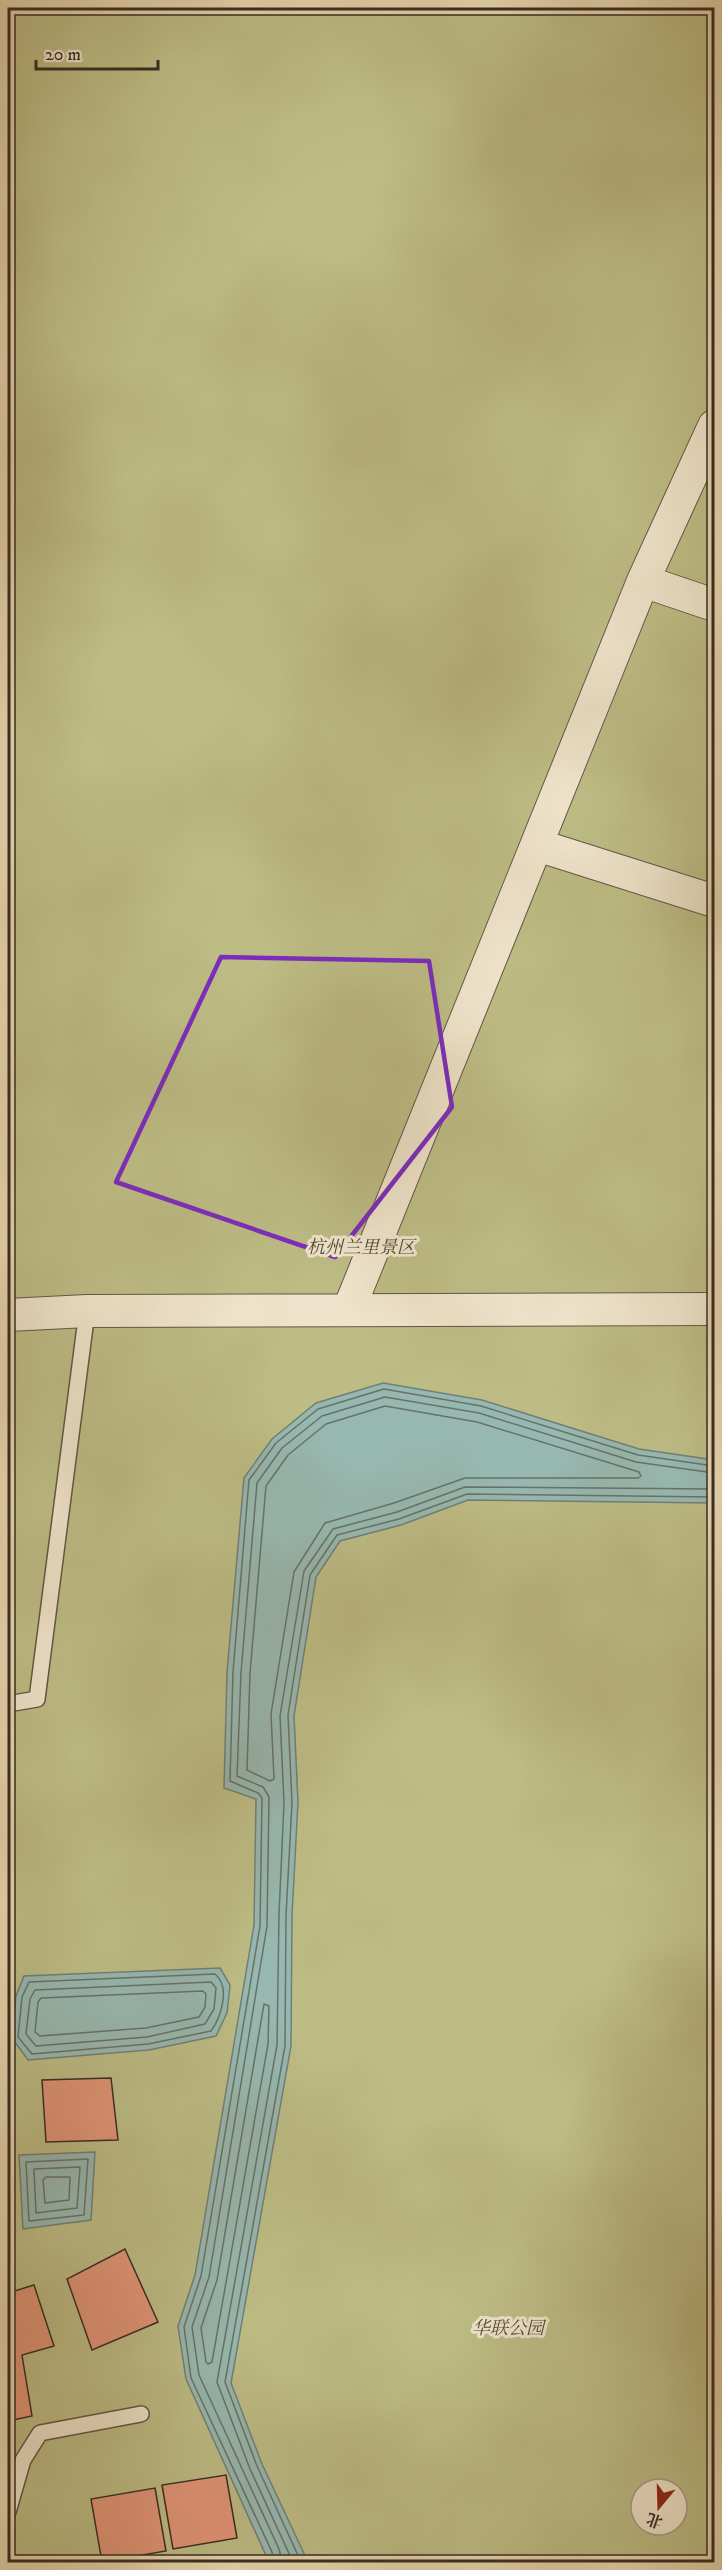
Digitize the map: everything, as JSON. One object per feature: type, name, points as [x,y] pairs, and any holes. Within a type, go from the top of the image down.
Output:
[{"type":"street","points":[[349,1310],[643,581],[714,426]]},
{"type":"street","points":[[643,581],[714,604]]},
{"type":"street","points":[[537,846],[714,901]]},
{"type":"street","points":[[8,1315],[87,1311],[714,1309]]},
{"type":"lane","points":[[8,1704],[37,1699],[87,1311]]},
{"type":"lane","points":[[8,2512],[23,2460],[40,2433],[141,2414]]},
{"type":"highlighted area","points":[[221,957],[429,961],[452,1107],[335,1257],[116,1182]]},
{"type":"green space","name":"杭州兰里景区","points":[[8,8],[714,8],[714,2562],[8,2562]]},
{"type":"water","points":[[383,1383],[482,1400],[639,1449],[714,1460],[714,1503],[468,1500],[401,1525],[340,1541],[316,1577],[294,1716],[298,1802],[292,1915],[291,2046],[231,2383],[262,2464],[308,2562],[269,2562],[186,2379],[178,2326],[195,2275],[254,1925],[256,1799],[224,1788],[227,1672],[244,1478],[272,1439],[316,1403]]},
{"type":"water","points":[[220,1968],[230,1985],[227,2013],[216,2036],[149,2050],[28,2060],[12,2038],[16,1996],[24,1976]]},
{"type":"water","points":[[95,2152],[91,2220],[23,2229],[19,2155]]},
{"type":"building","points":[[111,2078],[118,2140],[46,2142],[42,2080]]},
{"type":"building","points":[[125,2249],[158,2322],[92,2350],[67,2279]]},
{"type":"building","points":[[34,2285],[54,2346],[22,2355],[32,2416],[8,2421],[8,2293]]},
{"type":"building","points":[[226,2475],[237,2538],[173,2549],[162,2485]]},
{"type":"building","points":[[155,2488],[166,2551],[102,2562],[91,2499]]},
{"type":"park label","name":"华联公园","points":[[508,2329]]}]
